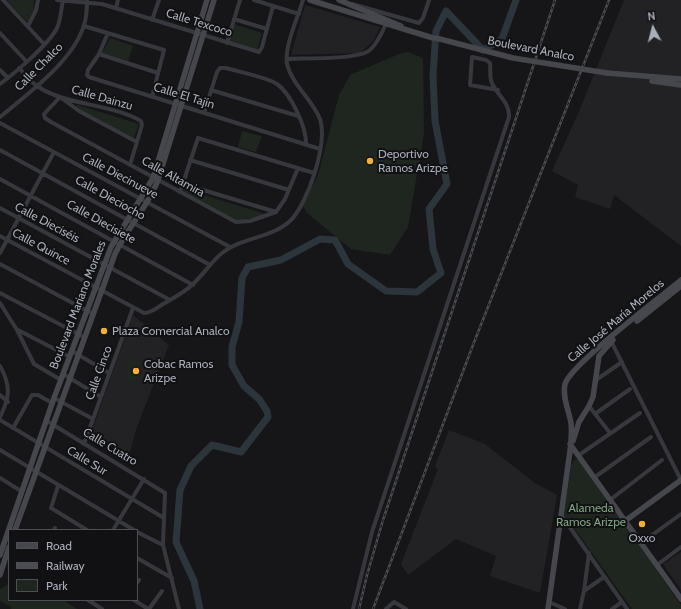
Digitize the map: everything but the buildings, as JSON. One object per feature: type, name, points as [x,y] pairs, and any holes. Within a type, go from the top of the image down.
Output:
[{"type":"street","points":[[3,0],[44,44]]},
{"type":"street","points":[[28,26],[36,10],[38,0]]},
{"type":"street","points":[[0,84],[44,44],[57,28],[63,1],[57,0]]},
{"type":"street","points":[[116,8],[118,0]]},
{"type":"street","points":[[152,20],[159,0]]},
{"type":"street","name":"Boulevard Mariano Morales","points":[[15,529],[84,337],[96,288],[104,264],[114,240],[131,221],[145,201],[156,179],[207,0]]},
{"type":"street","name":"Boulevard Mariano Morales","points":[[178,104],[214,0]]},
{"type":"street","points":[[227,42],[240,0]]},
{"type":"street","points":[[254,0],[299,14]]},
{"type":"street","points":[[303,0],[288,47],[287,59],[364,54],[372,48],[386,24]]},
{"type":"street","name":"Boulevard Analco","points":[[310,0],[434,38],[520,59],[681,85]]},
{"type":"street","name":"Boulevard Analco","points":[[339,0],[419,23],[423,18],[428,0]]},
{"type":"street","name":"Calle Texcoco","points":[[63,1],[87,1],[116,8],[259,52],[273,6]]},
{"type":"street","name":"Calle Chalco","points":[[0,117],[37,86],[70,51],[84,26],[87,1]]},
{"type":"street","name":"Boulevard Analco","points":[[349,3],[434,38]]},
{"type":"street","points":[[234,19],[267,29]]},
{"type":"street","points":[[84,26],[164,50],[152,97]]},
{"type":"street","points":[[0,33],[26,61]]},
{"type":"street","name":"Calle El Tajín","points":[[108,33],[99,54],[88,70],[87,75],[89,77],[320,149]]},
{"type":"street","points":[[99,54],[158,73]]},
{"type":"street","points":[[353,609],[372,532],[510,114],[498,90],[491,81],[489,61],[472,57],[470,85],[498,90]]},
{"type":"street","name":"Calle Quince","points":[[0,236],[133,308],[146,313],[170,300],[193,285],[210,265],[230,248],[277,230],[291,220],[303,202],[314,172],[320,149],[322,138],[320,120],[290,70],[287,59]]},
{"type":"street","name":"Calle Dainzu","points":[[19,68],[37,86],[60,97],[85,102],[139,119],[142,122],[142,125],[130,165]]},
{"type":"street","points":[[204,113],[218,70],[222,68],[233,70],[278,85],[298,116],[305,132],[306,145]]},
{"type":"street","points":[[0,70],[8,78]]},
{"type":"street","name":"Boulevard Analco","points":[[625,75],[681,78]]},
{"type":"street","points":[[212,90],[298,116]]},
{"type":"street","points":[[60,97],[79,111],[137,142]]},
{"type":"street","name":"Calle Altamira","points":[[60,97],[46,112],[44,116],[45,118],[236,222],[250,221],[276,212]]},
{"type":"street","name":"Calle Diecinueve","points":[[0,123],[230,248]]},
{"type":"street","points":[[180,192],[196,140],[201,138],[314,172]]},
{"type":"street","name":"Calle Dieciocho","points":[[0,150],[210,265]]},
{"type":"street","points":[[0,253],[32,196],[54,152]]},
{"type":"street","points":[[190,160],[289,190]]},
{"type":"street","points":[[183,184],[276,212],[281,206],[289,190],[298,168]]},
{"type":"street","name":"Calle Diecisiete","points":[[0,179],[114,240],[193,285]]},
{"type":"street","name":"Calle Dieciséis","points":[[0,208],[170,300]]},
{"type":"street","name":"Boulevard Mariano Morales","points":[[9,529],[53,400],[78,334],[102,291],[110,268],[131,221]]},
{"type":"street","points":[[0,264],[90,312]]},
{"type":"street","name":"Calle José María Morelos","points":[[548,609],[571,447],[571,425],[567,410],[565,384],[568,377],[577,367],[681,280]]},
{"type":"street","name":"Calle José María Morelos","points":[[571,447],[579,422],[593,397],[599,356],[610,340],[681,286]]},
{"type":"street","points":[[0,293],[84,337]]},
{"type":"street","points":[[0,303],[17,330],[34,364],[61,380]]},
{"type":"street","name":"Calle Cinco","points":[[84,444],[133,308]]},
{"type":"street","points":[[17,330],[70,357]]},
{"type":"street","points":[[610,340],[681,480],[625,521]]},
{"type":"street","points":[[72,351],[109,373]]},
{"type":"street","points":[[596,380],[622,362]]},
{"type":"street","points":[[0,366],[8,386],[8,402],[0,418]]},
{"type":"street","points":[[63,374],[101,397]]},
{"type":"street","points":[[595,414],[630,389]]},
{"type":"street","points":[[0,395],[8,402]]},
{"type":"street","points":[[13,428],[32,395],[38,395],[61,402],[93,419]]},
{"type":"street","points":[[589,406],[610,433]]},
{"type":"street","points":[[579,455],[640,413]]},
{"type":"street","name":"Calle Sur","points":[[0,418],[38,444],[164,518]]},
{"type":"street","name":"Calle Cuatro","points":[[47,421],[164,491],[164,518]]},
{"type":"street","points":[[595,477],[652,437]]},
{"type":"street","points":[[571,447],[579,455],[595,477],[681,599]]},
{"type":"street","points":[[0,450],[132,529]]},
{"type":"street","points":[[610,500],[662,460]]},
{"type":"street","points":[[0,478],[21,491]]},
{"type":"street","points":[[114,529],[144,479]]},
{"type":"street","points":[[58,486],[51,504],[51,508],[85,529]]},
{"type":"street","points":[[641,543],[681,514]]},
{"type":"street","points":[[562,516],[627,609]]},
{"type":"street","points":[[164,518],[163,545],[179,609]]},
{"type":"street","name":"Boulevard Mariano Morales","points":[[0,555],[8,531]]},
{"type":"street","points":[[138,532],[163,545]]},
{"type":"street","points":[[656,565],[681,547]]},
{"type":"street","points":[[0,575],[8,550]]},
{"type":"street","points":[[580,609],[589,553]]},
{"type":"street","points":[[138,559],[172,578]]},
{"type":"street","points":[[584,591],[604,577]]},
{"type":"street","points":[[136,601],[148,609],[162,591]]},
{"type":"street","points":[[90,601],[102,609]]},
{"type":"street","points":[[386,609],[394,602],[406,609]]},
{"type":"street","points":[[549,602],[565,609]]},
{"type":"street","points":[[612,609],[622,602]]},
{"type":"shaded area","points":[[624,0],[681,0],[681,246],[614,195],[610,209],[575,197],[578,185],[552,171],[580,109]]},
{"type":"shaded area","points":[[305,5],[380,27],[374,40],[360,53],[291,55]]},
{"type":"shaded area","name":"Cobac Ramos Arizpe","points":[[133,315],[169,345],[137,427],[129,455],[91,433]]},
{"type":"shaded area","points":[[449,430],[485,444],[535,483],[557,495],[540,593],[490,576],[496,556],[456,539],[408,575],[401,564],[438,469],[435,466]]},
{"type":"shaded area","points":[[681,552],[681,590],[663,564]]},
{"type":"green space","points":[[6,0],[34,0],[33,11],[27,22]]},
{"type":"green space","points":[[234,24],[262,33],[257,50],[228,42]]},
{"type":"green space","points":[[110,38],[133,46],[128,61],[102,53]]},
{"type":"green space","name":"Deportivo Ramos Arizpe","points":[[408,52],[423,58],[424,133],[408,227],[390,255],[351,249],[307,213],[303,206],[318,175],[339,95],[350,75],[399,54]]},
{"type":"green space","points":[[78,105],[139,124],[134,138],[75,106]]},
{"type":"green space","points":[[242,131],[262,136],[256,152],[238,147]]},
{"type":"green space","points":[[184,189],[262,213],[263,216],[238,221],[182,192]]},
{"type":"green space","points":[[138,359],[141,380],[128,382],[126,360]]},
{"type":"green space","name":"Alameda Ramos Arizpe","points":[[575,459],[581,460],[681,605],[681,609],[632,609],[564,514],[571,465]]},
{"type":"green space","points":[[8,585],[8,601],[65,601],[77,609],[11,609],[11,607],[0,601],[0,589]]},
{"type":"waterway","points":[[200,609],[194,581],[176,542],[180,490],[191,466],[212,445],[241,452],[268,417],[267,411],[259,399],[244,386],[232,365],[232,347],[239,322],[242,278],[248,267],[281,260],[320,239],[335,240],[348,264],[386,291],[417,292],[441,273],[433,249],[429,209],[447,184],[435,121],[433,76],[436,31],[446,11],[483,50],[502,39],[516,0]]},
{"type":"railway","points":[[359,609],[383,520],[555,0]]},
{"type":"railway","points":[[373,609],[473,345],[609,0]]},
{"type":"place","name":"Deportivo Ramos Arizpe","points":[[370,161]]},
{"type":"place","name":"Plaza Comercial Analco","points":[[104,331]]},
{"type":"place","name":"Cobac Ramos Arizpe","points":[[136,371]]},
{"type":"place","name":"Oxxo","points":[[642,524]]}]
